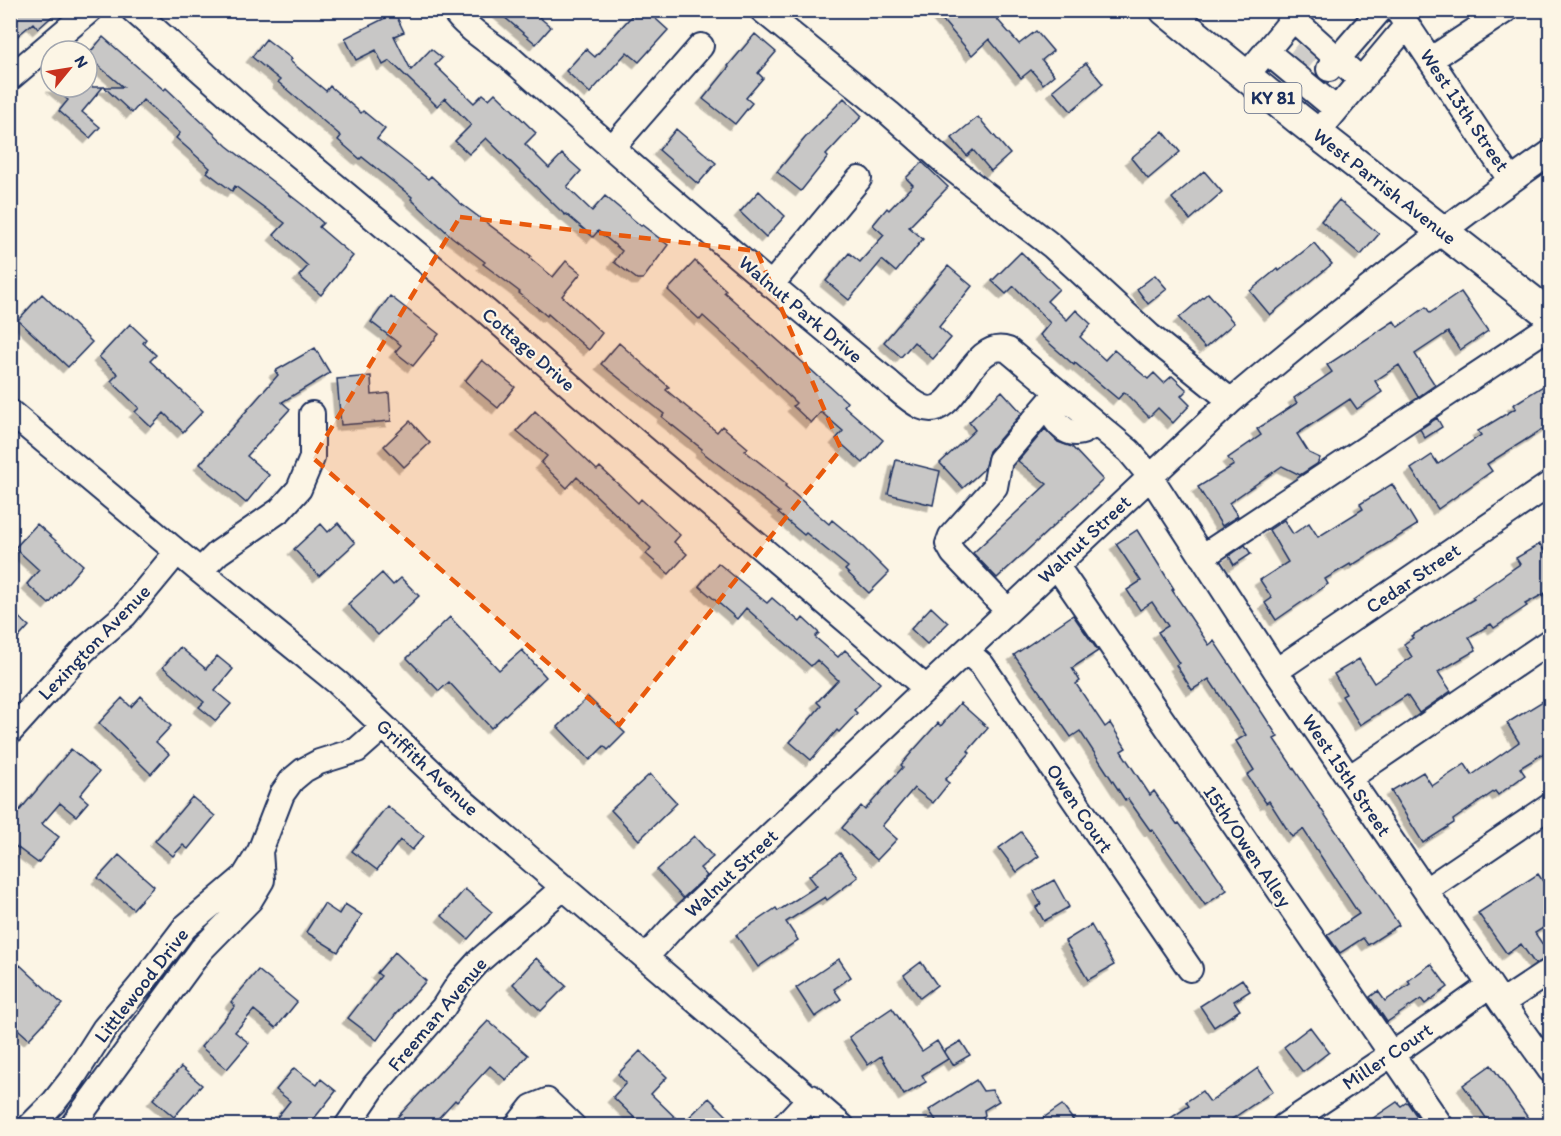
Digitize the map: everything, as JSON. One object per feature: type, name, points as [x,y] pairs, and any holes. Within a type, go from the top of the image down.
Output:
[{"type":"main road","name":"West Parrish Avenue","points":[[1172,12],[1317,133],[1551,315]]},
{"type":"street","points":[[10,78],[90,10]]},
{"type":"street","name":"Cottage Drive","points":[[133,10],[260,123],[487,312],[582,396],[926,688]]},
{"type":"street","name":"Walnut Park Drive","points":[[454,10],[464,22],[509,57],[771,285],[921,407],[931,410],[944,404],[973,367],[993,350],[1001,348],[1008,350],[1052,398],[1095,423],[1129,451],[1150,476]]},
{"type":"street","points":[[762,10],[890,113],[950,167],[1052,246],[1150,336],[1232,401]]},
{"type":"street","points":[[1324,76],[1380,10]]},
{"type":"street","points":[[1430,60],[1506,10]]},
{"type":"street","points":[[1317,133],[1361,80],[1402,18]]},
{"type":"street","name":"West 13th Street","points":[[1402,18],[1511,181]]},
{"type":"street","points":[[1246,76],[1293,19],[1302,57],[1324,76],[1361,80]]},
{"type":"street","points":[[612,148],[701,46]]},
{"type":"street","points":[[1266,51],[1302,57],[1324,76],[1336,109]]},
{"type":"street","name":"Walnut Street","points":[[646,957],[672,928],[1232,401],[1296,346],[1443,232],[1551,153]]},
{"type":"street","points":[[771,285],[859,179]]},
{"type":"street","points":[[1202,557],[1551,326]]},
{"type":"street","points":[[1008,611],[953,553],[948,544],[951,536],[995,486],[1000,460],[1052,398]]},
{"type":"street","name":"Griffith Avenue","points":[[10,412],[338,683],[458,797],[842,1125]]},
{"type":"street","points":[[200,571],[218,553],[280,510],[299,489],[312,458],[312,414]]},
{"type":"street","name":"West 15th Street","points":[[1150,476],[1276,671],[1496,994],[1551,1070]]},
{"type":"street","name":"Cedar Street","points":[[1276,671],[1551,484]]},
{"type":"street","name":"Lexington Avenue","points":[[10,732],[84,650],[124,615],[177,552]]},
{"type":"street","name":"15th/Owen Alley","points":[[1056,565],[1390,1055],[1441,1125]]},
{"type":"street","points":[[1349,778],[1551,641]]},
{"type":"street","name":"Owen Court","points":[[966,651],[982,664],[1190,969]]},
{"type":"street","name":"Littlewood Drive","points":[[30,1125],[54,1102],[72,1079],[104,1029],[184,927],[244,877],[260,851],[282,794],[292,780],[319,762],[357,750],[383,727]]},
{"type":"street","points":[[1426,890],[1551,806]]},
{"type":"street","name":"Littlewood Drive","points":[[72,1125],[201,950],[250,900],[262,880],[260,851]]},
{"type":"street","name":"Freeman Avenue","points":[[347,1125],[375,1086],[443,1008],[459,983],[479,961],[564,887]]},
{"type":"street","points":[[154,968],[176,985]]},
{"type":"street","name":"Miller Court","points":[[1284,1125],[1390,1055],[1496,994],[1551,971]]},
{"type":"street","points":[[72,1079],[96,1095]]},
{"type":"street","points":[[784,1125],[811,1097]]},
{"type":"street","points":[[517,1125],[532,1107],[547,1101],[573,1125]]},
{"type":"highlighted area","points":[[460,217],[757,251],[841,449],[619,725],[313,458]]},
{"type":"building","points":[[10,10],[59,10],[38,29],[33,23],[10,42]]},
{"type":"building","points":[[496,10],[545,10],[539,17],[551,27],[536,44]]},
{"type":"building","points":[[637,10],[646,10],[668,30],[639,62],[627,52],[590,93],[566,71],[586,49],[595,57]]},
{"type":"building","points":[[934,10],[989,10],[1019,44],[1036,31],[1053,51],[1042,60],[1054,75],[1043,84],[1031,70],[1021,78],[989,39],[972,55]]},
{"type":"building","points":[[395,13],[404,32],[394,36],[411,70],[431,49],[442,58],[435,65],[474,103],[483,94],[489,99],[495,93],[536,133],[525,144],[549,168],[562,154],[581,171],[567,187],[592,211],[605,196],[668,245],[643,279],[637,279],[614,262],[622,251],[598,231],[593,237],[565,215],[486,138],[469,154],[455,141],[471,125],[445,98],[437,106],[390,61],[383,65],[376,50],[356,60],[345,38]]},
{"type":"building","points":[[755,34],[776,52],[758,73],[763,78],[746,98],[752,103],[735,124],[703,99]]},
{"type":"building","points":[[103,37],[164,90],[166,88],[227,146],[323,223],[319,227],[353,256],[321,295],[299,276],[308,266],[274,235],[285,223],[235,186],[232,191],[207,172],[210,168],[176,138],[180,133],[143,100],[132,113],[104,87],[123,87],[99,66],[99,42]]},
{"type":"building","points":[[266,39],[292,59],[290,61],[326,91],[330,86],[361,113],[363,111],[385,129],[377,139],[428,179],[431,176],[460,203],[531,256],[530,258],[553,277],[566,261],[581,273],[562,296],[602,333],[589,350],[548,314],[547,316],[483,264],[485,262],[452,237],[411,199],[412,197],[338,140],[341,136],[252,57]]},
{"type":"building","points":[[1086,63],[1103,84],[1071,111],[1053,90]]},
{"type":"building","points":[[844,98],[862,116],[826,155],[828,157],[801,191],[777,172],[805,138]]},
{"type":"building","points":[[93,99],[82,112],[100,127],[90,138],[59,111],[68,100]]},
{"type":"building","points":[[978,117],[1010,154],[991,171],[973,150],[967,156],[952,138]]},
{"type":"building","points":[[676,129],[716,163],[698,184],[659,150]]},
{"type":"building","points":[[1163,131],[1180,152],[1148,179],[1131,158]]},
{"type":"building","points":[[922,162],[948,187],[909,227],[923,239],[896,272],[882,260],[849,300],[826,281],[849,253],[860,262],[884,235],[873,225],[887,208],[889,210],[913,185],[906,178]]},
{"type":"building","points":[[1204,171],[1222,192],[1190,220],[1172,198]]},
{"type":"building","points":[[759,191],[785,216],[766,237],[740,212]]},
{"type":"building","points":[[1339,200],[1379,234],[1361,255],[1321,221]]},
{"type":"building","points":[[1314,243],[1332,264],[1270,315],[1250,291]]},
{"type":"building","points":[[1021,252],[1059,289],[1047,301],[1067,320],[1076,310],[1091,324],[1080,337],[1105,360],[1114,350],[1148,379],[1154,373],[1164,383],[1172,376],[1187,390],[1181,396],[1190,405],[1173,423],[1158,408],[1149,417],[1124,392],[1118,399],[1075,363],[1074,365],[1040,335],[1050,323],[1014,286],[1006,294],[992,281]]},
{"type":"building","points":[[695,261],[726,290],[724,292],[847,402],[844,406],[883,440],[863,463],[836,439],[843,431],[821,412],[811,423],[793,406],[796,403],[754,362],[703,316],[700,320],[668,290]]},
{"type":"building","points":[[948,266],[972,286],[939,327],[951,338],[933,359],[914,342],[901,357],[884,342]]},
{"type":"building","points":[[1155,275],[1167,289],[1148,304],[1137,289]]},
{"type":"building","points":[[1461,292],[1488,331],[1460,350],[1448,332],[1415,354],[1435,385],[1418,397],[1399,365],[1375,381],[1382,392],[1357,409],[1350,399],[1297,434],[1309,453],[1320,458],[1317,464],[1300,475],[1282,466],[1229,503],[1238,516],[1222,526],[1198,487],[1234,465],[1228,458],[1261,435],[1257,429],[1297,403],[1294,398],[1332,372],[1327,365],[1394,321],[1398,327],[1426,307],[1430,313]]},
{"type":"building","points":[[1208,293],[1234,323],[1205,348],[1179,318]]},
{"type":"building","points":[[42,294],[92,342],[68,367],[18,320]]},
{"type":"building","points":[[390,296],[439,334],[413,366],[395,352],[401,345],[371,322]]},
{"type":"building","points":[[130,324],[146,339],[143,343],[156,355],[150,361],[203,411],[183,432],[164,413],[151,427],[135,412],[139,408],[111,381],[118,374],[99,357]]},
{"type":"building","points":[[619,343],[669,387],[666,390],[717,432],[722,426],[748,448],[745,451],[787,484],[785,486],[829,524],[832,520],[855,539],[889,573],[869,593],[845,570],[848,567],[806,533],[804,535],[778,513],[780,512],[701,451],[702,449],[662,417],[664,414],[601,364]]},
{"type":"building","points":[[315,348],[330,373],[282,402],[290,409],[247,456],[269,475],[246,503],[200,464],[278,375],[275,371]]},
{"type":"building","points":[[482,360],[515,387],[498,408],[465,381]]},
{"type":"building","points":[[371,376],[372,395],[389,393],[391,421],[341,425],[337,379]]},
{"type":"building","points":[[1551,381],[1551,424],[1487,464],[1492,471],[1438,509],[1411,469],[1432,455],[1438,464],[1481,435],[1478,431],[1516,408],[1513,405]]},
{"type":"building","points":[[1002,391],[1022,413],[989,451],[984,469],[963,488],[940,463],[975,430],[969,422]]},
{"type":"building","points":[[535,411],[597,470],[600,467],[638,503],[641,499],[680,535],[674,542],[687,554],[669,574],[646,554],[651,548],[577,477],[567,488],[541,463],[547,456],[517,431]]},
{"type":"building","points":[[1437,418],[1442,427],[1425,438],[1420,429]]},
{"type":"building","points":[[410,421],[430,443],[404,467],[384,446]]},
{"type":"building","points":[[1045,429],[1058,442],[1072,447],[1103,480],[997,578],[973,553],[1047,484],[1018,461]]},
{"type":"building","points":[[896,460],[940,471],[933,505],[888,494]]},
{"type":"building","points":[[1392,484],[1417,525],[1351,566],[1350,564],[1325,579],[1328,584],[1276,620],[1265,603],[1272,598],[1260,580],[1288,562],[1269,530],[1284,520],[1293,534],[1309,523],[1318,537],[1363,509],[1360,504]]},
{"type":"building","points":[[338,523],[355,543],[319,576],[294,549],[321,524],[328,532]]},
{"type":"building","points":[[37,524],[83,565],[49,604],[27,584],[39,570],[15,548]]},
{"type":"building","points":[[1137,530],[1174,589],[1172,590],[1209,645],[1214,641],[1278,737],[1274,739],[1399,925],[1368,945],[1363,938],[1340,953],[1327,935],[1359,914],[1303,829],[1292,837],[1269,801],[1266,803],[1247,775],[1254,770],[1236,741],[1246,735],[1209,679],[1192,690],[1176,665],[1179,663],[1158,632],[1168,626],[1152,602],[1140,610],[1127,590],[1141,581],[1116,544]]},
{"type":"building","points":[[1540,544],[1551,562],[1551,590],[1525,604],[1527,606],[1494,628],[1491,624],[1469,637],[1476,650],[1438,672],[1451,691],[1419,713],[1407,695],[1360,725],[1342,696],[1346,694],[1334,674],[1359,659],[1374,683],[1412,657],[1404,644],[1413,638],[1411,636],[1474,599],[1472,597],[1520,564],[1516,558]]},
{"type":"building","points":[[1245,545],[1251,554],[1234,565],[1229,556]]},
{"type":"building","points":[[718,563],[767,603],[772,598],[800,622],[803,618],[819,633],[815,637],[838,657],[845,650],[880,683],[854,710],[857,713],[839,732],[837,730],[811,760],[790,742],[821,706],[817,702],[838,680],[817,660],[811,666],[746,608],[737,619],[699,586]]},
{"type":"building","points":[[382,573],[393,585],[401,578],[419,596],[378,635],[348,604]]},
{"type":"building","points":[[931,607],[948,623],[927,644],[911,629]]},
{"type":"building","points":[[10,610],[29,626],[10,647]]},
{"type":"building","points":[[1073,615],[1098,651],[1072,668],[1080,681],[1076,684],[1105,727],[1110,723],[1126,748],[1121,751],[1150,795],[1154,791],[1227,890],[1205,905],[1152,829],[1150,830],[1128,799],[1125,800],[1080,731],[1071,737],[1014,655]]},
{"type":"building","points":[[450,617],[499,670],[522,650],[546,677],[491,728],[449,682],[439,691],[407,658]]},
{"type":"building","points":[[180,647],[206,669],[217,656],[233,669],[215,691],[231,704],[216,721],[199,707],[204,702],[163,667]]},
{"type":"building","points":[[141,696],[171,726],[156,742],[169,754],[151,774],[99,723],[122,698],[131,707]]},
{"type":"building","points":[[1551,696],[1551,749],[1520,768],[1525,775],[1498,795],[1495,791],[1453,820],[1454,823],[1423,843],[1391,791],[1423,772],[1432,786],[1465,764],[1472,775],[1519,742],[1507,723]]},
{"type":"building","points":[[588,697],[625,733],[608,750],[604,746],[590,760],[558,727]]},
{"type":"building","points":[[960,703],[988,728],[968,751],[970,753],[945,780],[949,783],[933,803],[914,788],[882,826],[897,839],[877,860],[842,828],[861,806],[865,810],[903,767],[901,765],[912,752],[938,723],[941,726]]},
{"type":"building","points":[[71,749],[99,772],[80,795],[88,802],[76,816],[60,803],[42,824],[59,837],[38,863],[10,842],[10,822]]},
{"type":"building","points":[[650,774],[677,803],[639,840],[611,810]]},
{"type":"building","points":[[192,797],[215,816],[188,849],[183,845],[173,856],[155,841]]},
{"type":"building","points":[[387,806],[424,836],[412,850],[400,840],[377,870],[352,851]]},
{"type":"building","points":[[1021,832],[1039,856],[1017,872],[999,848]]},
{"type":"building","points":[[694,836],[713,857],[700,868],[707,876],[683,898],[657,870]]},
{"type":"building","points":[[840,853],[858,877],[827,900],[825,897],[786,922],[798,940],[758,967],[736,935],[776,908],[778,911],[817,886],[809,876]]},
{"type":"building","points":[[119,855],[154,886],[133,909],[98,878]]},
{"type":"building","points":[[1538,874],[1551,893],[1551,923],[1535,933],[1551,957],[1535,964],[1521,944],[1507,954],[1478,913]]},
{"type":"building","points":[[1054,880],[1069,907],[1044,921],[1036,907],[1041,904],[1034,891]]},
{"type":"building","points":[[465,889],[492,912],[468,939],[442,916]]},
{"type":"building","points":[[324,904],[339,914],[345,904],[362,915],[338,952],[306,932]]},
{"type":"building","points":[[1091,925],[1114,965],[1088,980],[1065,941]]},
{"type":"building","points":[[395,952],[426,981],[395,1015],[377,1040],[348,1018],[381,976],[377,973]]},
{"type":"building","points":[[536,958],[566,986],[541,1011],[513,984]]},
{"type":"building","points":[[839,959],[851,977],[834,989],[841,999],[815,1017],[796,988]]},
{"type":"building","points":[[921,962],[937,985],[920,998],[904,975]]},
{"type":"building","points":[[1431,964],[1448,987],[1425,1004],[1421,999],[1387,1022],[1370,997],[1378,991],[1385,1001],[1410,984],[1408,981]]},
{"type":"building","points":[[20,965],[62,1004],[29,1039],[10,1022],[10,975]]},
{"type":"building","points":[[258,970],[297,1002],[276,1028],[254,1010],[235,1032],[249,1043],[227,1069],[201,1047],[235,1006],[231,1002]]},
{"type":"building","points":[[1242,979],[1250,991],[1234,1001],[1240,1010],[1214,1027],[1200,1006]]},
{"type":"building","points":[[892,1008],[922,1051],[937,1041],[948,1059],[922,1075],[926,1082],[904,1095],[881,1056],[868,1065],[849,1037]]},
{"type":"building","points":[[488,1021],[528,1055],[506,1080],[490,1066],[432,1125],[390,1125]]},
{"type":"building","points":[[1310,1027],[1329,1052],[1303,1072],[1284,1047]]},
{"type":"building","points":[[961,1041],[970,1055],[953,1065],[944,1051]]},
{"type":"building","points":[[640,1051],[667,1077],[651,1094],[682,1124],[709,1098],[736,1125],[642,1125],[613,1097],[626,1083],[618,1074]]},
{"type":"building","points":[[1491,1065],[1533,1125],[1491,1125],[1463,1085]]},
{"type":"building","points":[[181,1067],[202,1085],[174,1117],[153,1099]]},
{"type":"building","points":[[294,1068],[317,1085],[321,1079],[336,1091],[309,1125],[271,1125],[290,1101],[276,1090]]},
{"type":"building","points":[[1258,1068],[1273,1091],[1223,1125],[1160,1125],[1189,1106],[1186,1102],[1202,1091],[1210,1102]]},
{"type":"building","points":[[976,1080],[983,1091],[992,1090],[999,1101],[984,1110],[985,1115],[977,1125],[939,1125],[929,1110]]},
{"type":"building","points":[[1397,1102],[1401,1106],[1407,1102],[1423,1125],[1363,1125]]},
{"type":"building","points":[[1062,1105],[1077,1125],[1033,1125]]},
{"type":"tunnel","points":[[1295,66],[1307,51]]}]
